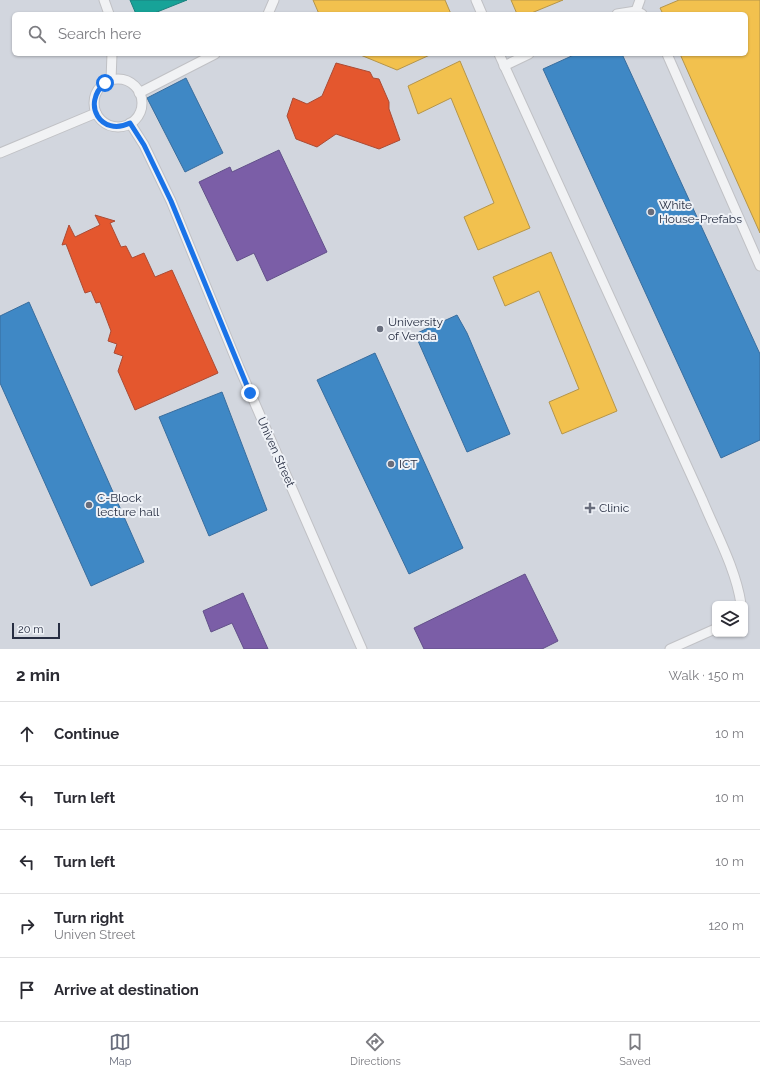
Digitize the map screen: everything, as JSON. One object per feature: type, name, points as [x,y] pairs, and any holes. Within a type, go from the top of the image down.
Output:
[{"type":"lane","points":[[104,0],[108,12]]},
{"type":"lane","points":[[269,12],[274,0]]},
{"type":"lane","points":[[476,0],[481,12]]},
{"type":"lane","points":[[639,12],[640,0]]},
{"type":"lane","points":[[111,80],[112,56]]},
{"type":"lane","points":[[139,93],[211,56]]},
{"type":"lane","points":[[500,56],[702,499],[728,561],[737,585],[740,601]]},
{"type":"lane","points":[[504,66],[525,56]]},
{"type":"lane","points":[[668,56],[760,266]]},
{"type":"lane","points":[[111,80],[124,80],[131,83],[139,93],[141,107],[139,113],[135,119],[124,126],[111,126],[104,123],[96,113],[94,99],[96,93],[105,83],[111,80]]},
{"type":"lane","points":[[0,154],[96,113]]},
{"type":"lane","name":"Univen Street","points":[[130,123],[144,145],[171,201],[239,367],[362,649]]},
{"type":"lane","points":[[670,649],[712,631]]},
{"type":"shaded area","name":"University of Venda","points":[[0,0],[760,0],[760,649],[0,649]]},
{"type":"building: Homes","points":[[313,0],[445,0],[450,12],[318,12]]},
{"type":"building: Homes","points":[[511,0],[563,0],[534,12],[516,12]]},
{"type":"building: Homes","points":[[679,0],[760,0],[760,233],[681,56],[748,56],[748,12],[662,12],[660,8]]},
{"type":"building: Homes","points":[[363,56],[428,56],[397,70]]},
{"type":"building: Homes","points":[[460,61],[530,228],[478,250],[464,217],[494,203],[451,98],[418,114],[408,86]]},
{"type":"building: Homes","points":[[551,252],[617,411],[562,434],[549,402],[579,389],[539,291],[505,306],[493,277]]},
{"type":"building: Shops","points":[[336,63],[370,72],[373,78],[379,79],[389,102],[389,109],[400,140],[379,149],[336,134],[317,147],[296,139],[287,116],[293,98],[307,104],[322,96]]},
{"type":"building: Shops","points":[[95,215],[115,221],[110,223],[121,247],[126,246],[132,258],[144,253],[155,277],[172,270],[218,373],[135,410],[118,371],[123,356],[114,353],[117,344],[108,341],[111,331],[100,302],[96,303],[91,291],[85,293],[66,244],[62,245],[69,225],[75,237],[100,225]]},
{"type":"building: Offices","points":[[279,150],[327,252],[267,281],[254,253],[237,261],[199,182],[230,167],[232,172]]},
{"type":"building: Offices","points":[[525,574],[558,641],[542,649],[424,649],[414,628]]},
{"type":"building: Offices","points":[[243,593],[268,649],[244,649],[232,623],[211,632],[203,611]]},
{"type":"building: Schools","name":"White House-Prefabs","points":[[572,56],[623,56],[760,354],[760,440],[721,458],[543,69]]},
{"type":"building: Schools","points":[[186,78],[223,153],[185,172],[147,98]]},
{"type":"building: Schools","points":[[29,302],[144,562],[91,586],[0,383],[0,316]]},
{"type":"building: Schools","points":[[457,315],[467,333],[510,434],[467,452],[415,334]]},
{"type":"building: Schools","name":"ICT","points":[[375,353],[463,548],[409,574],[317,380]]},
{"type":"building: Schools","points":[[222,392],[267,510],[209,536],[159,417]]},
{"type":"building: Public","points":[[130,0],[187,0],[157,12],[135,12]]},
{"type":"place","name":"White House-Prefabs","points":[[651,212]]},
{"type":"place","name":"University of Venda","points":[[380,329]]},
{"type":"place","name":"ICT","points":[[391,464]]},
{"type":"place","name":"C-Block lecture hall","points":[[89,505]]},
{"type":"place","name":"Clinic","points":[[590,508]]},
{"type":"route","points":[[105,83],[100,87],[94,99],[96,113],[99,119],[111,126],[124,126],[130,123],[144,145],[171,201],[250,393]]}]
